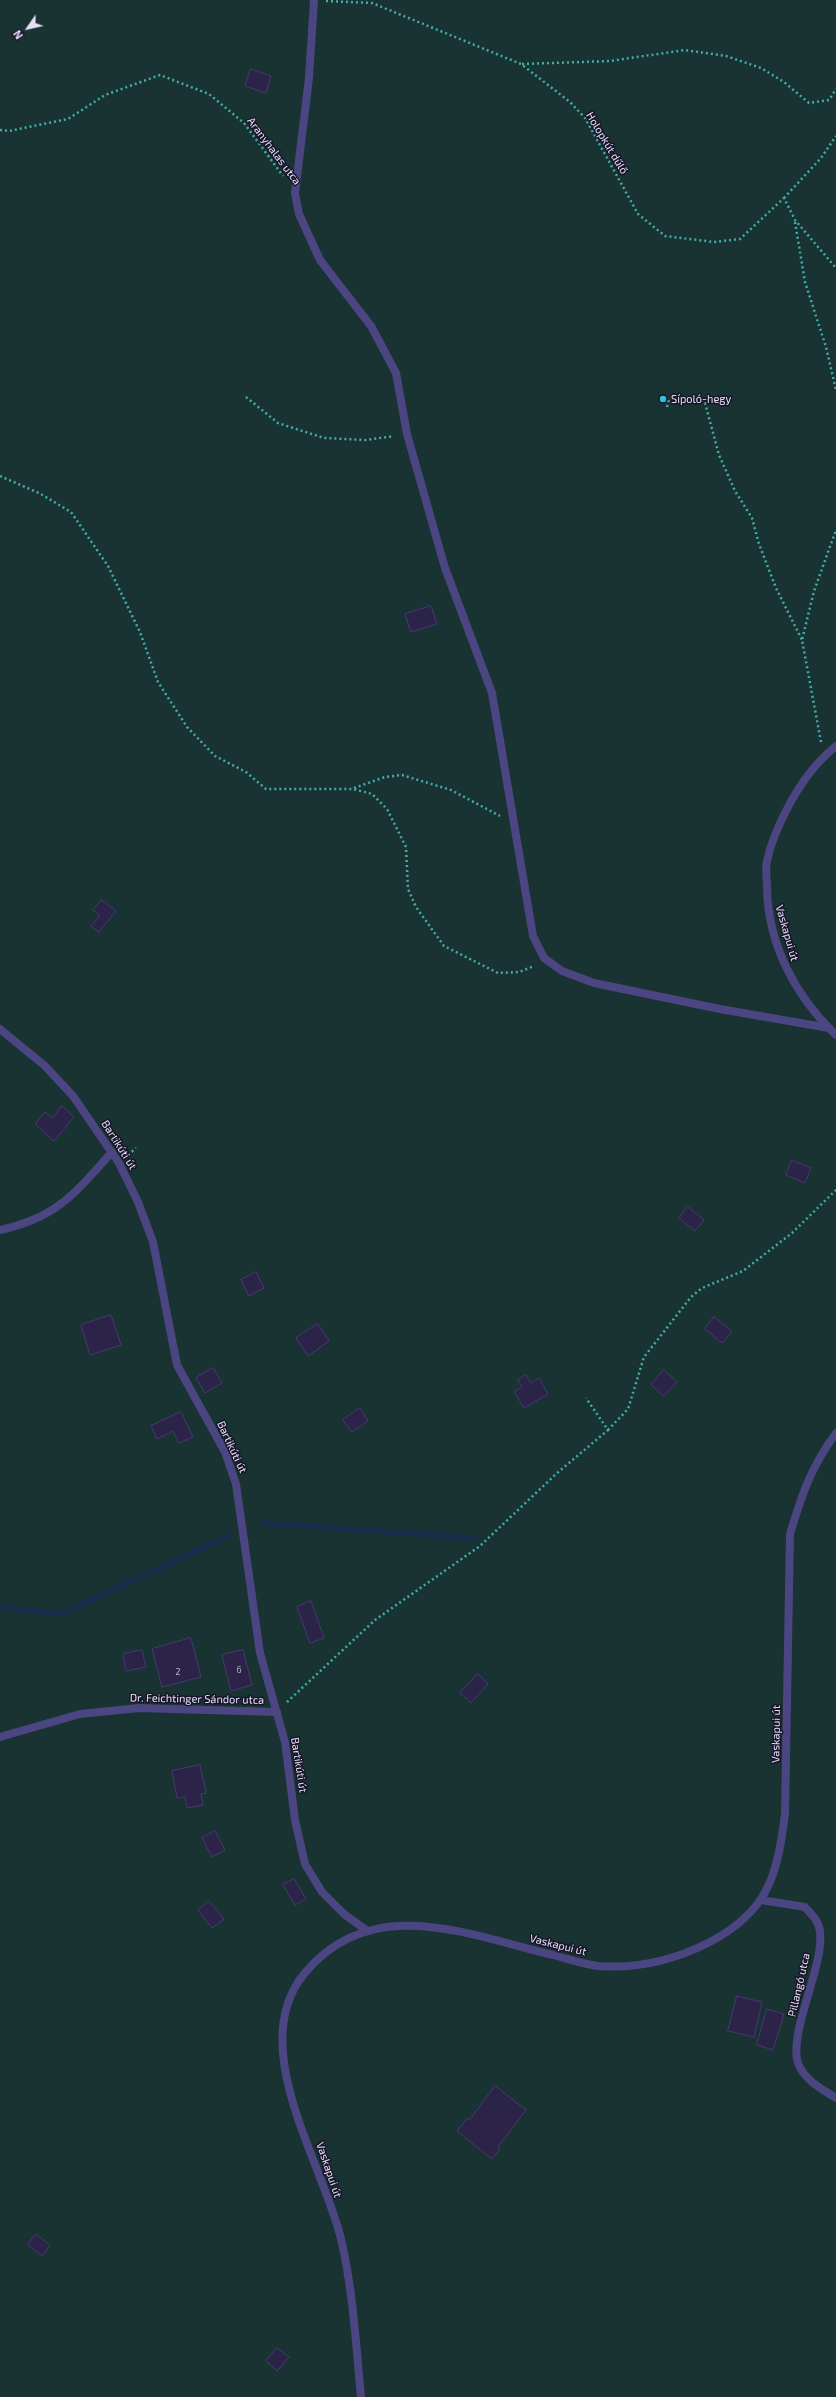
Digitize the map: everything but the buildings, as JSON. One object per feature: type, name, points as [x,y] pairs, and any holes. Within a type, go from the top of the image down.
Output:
[{"type":"street","points":[[314,0],[309,78],[295,193],[299,214],[320,260],[372,326],[396,373],[407,434],[445,568],[492,693],[512,819],[533,936],[544,958],[562,971],[594,983],[720,1009],[829,1028]]},
{"type":"street","name":"Vaskapui út","points":[[836,746],[823,756],[798,787],[779,824],[766,862],[768,912],[782,961],[805,1000],[836,1034]]},
{"type":"street","name":"Bartikúti út","points":[[0,1029],[45,1066],[68,1091],[112,1152],[138,1202],[153,1242],[177,1365],[232,1469],[241,1512],[260,1653],[285,1742],[295,1820],[305,1864],[322,1892],[344,1914],[366,1930]]},
{"type":"street","points":[[0,1230],[20,1226],[42,1216],[68,1201],[112,1152]]},
{"type":"street","name":"Vaskapui út","points":[[361,2397],[352,2302],[341,2237],[291,2094],[284,2063],[282,2032],[289,2000],[304,1974],[331,1950],[366,1930],[396,1925],[426,1925],[595,1966],[625,1966],[659,1961],[691,1951],[724,1934],[745,1918],[762,1900],[773,1877],[781,1847],[786,1814],[790,1534],[801,1495],[818,1457],[836,1433]]},
{"type":"street","name":"Dr. Feichtinger Sándor utca","points":[[0,1737],[80,1714],[139,1708],[276,1712]]},
{"type":"street","name":"Pillangó utca","points":[[762,1900],[805,1907],[817,1922],[820,1943],[797,2045],[798,2063],[809,2080],[836,2098]]},
{"type":"path","name":"Holopkút dűlő","points":[[314,0],[372,4],[460,38],[521,64],[570,102],[584,118],[638,214],[665,236],[714,242],[740,239],[784,198],[821,158],[836,136]]},
{"type":"path","points":[[521,64],[610,61],[684,50],[726,56],[761,68],[784,82],[809,103],[829,100],[836,90]]},
{"type":"path","name":"Aranyhalas utca","points":[[0,130],[9,131],[68,119],[105,94],[160,75],[209,94],[244,123],[295,193]]},
{"type":"path","points":[[784,198],[795,220],[836,268]]},
{"type":"path","points":[[795,220],[805,282],[826,348],[836,390]]},
{"type":"path","points":[[246,397],[278,423],[324,438],[366,440],[407,434]]},
{"type":"path","points":[[667,407],[669,399],[685,397],[705,403],[719,455],[735,491],[752,518],[759,544],[776,588],[802,640],[823,756]]},
{"type":"path","points":[[0,476],[39,494],[71,512],[108,566],[140,632],[158,682],[187,727],[215,756],[246,772],[266,789],[353,789],[372,794],[387,809],[406,847],[408,889],[416,907],[444,946],[498,973],[519,972],[533,966],[544,958]]},
{"type":"path","points":[[802,640],[814,591],[836,530]]},
{"type":"path","points":[[353,789],[385,777],[402,775],[451,790],[492,813],[512,819]]},
{"type":"path","points":[[276,1712],[375,1620],[480,1546],[556,1474],[608,1430],[628,1409],[644,1357],[691,1297],[702,1288],[743,1271],[792,1234],[836,1190]]},
{"type":"path","points":[[586,1398],[608,1430]]},
{"type":"green space","points":[[0,0],[836,0],[836,2397],[0,2397]]},
{"type":"waterway","points":[[262,1523],[475,1538]]},
{"type":"waterway","points":[[0,1607],[61,1614],[229,1536]]},
{"type":"place","name":"Sípoló-hegy","points":[[663,399]]}]
